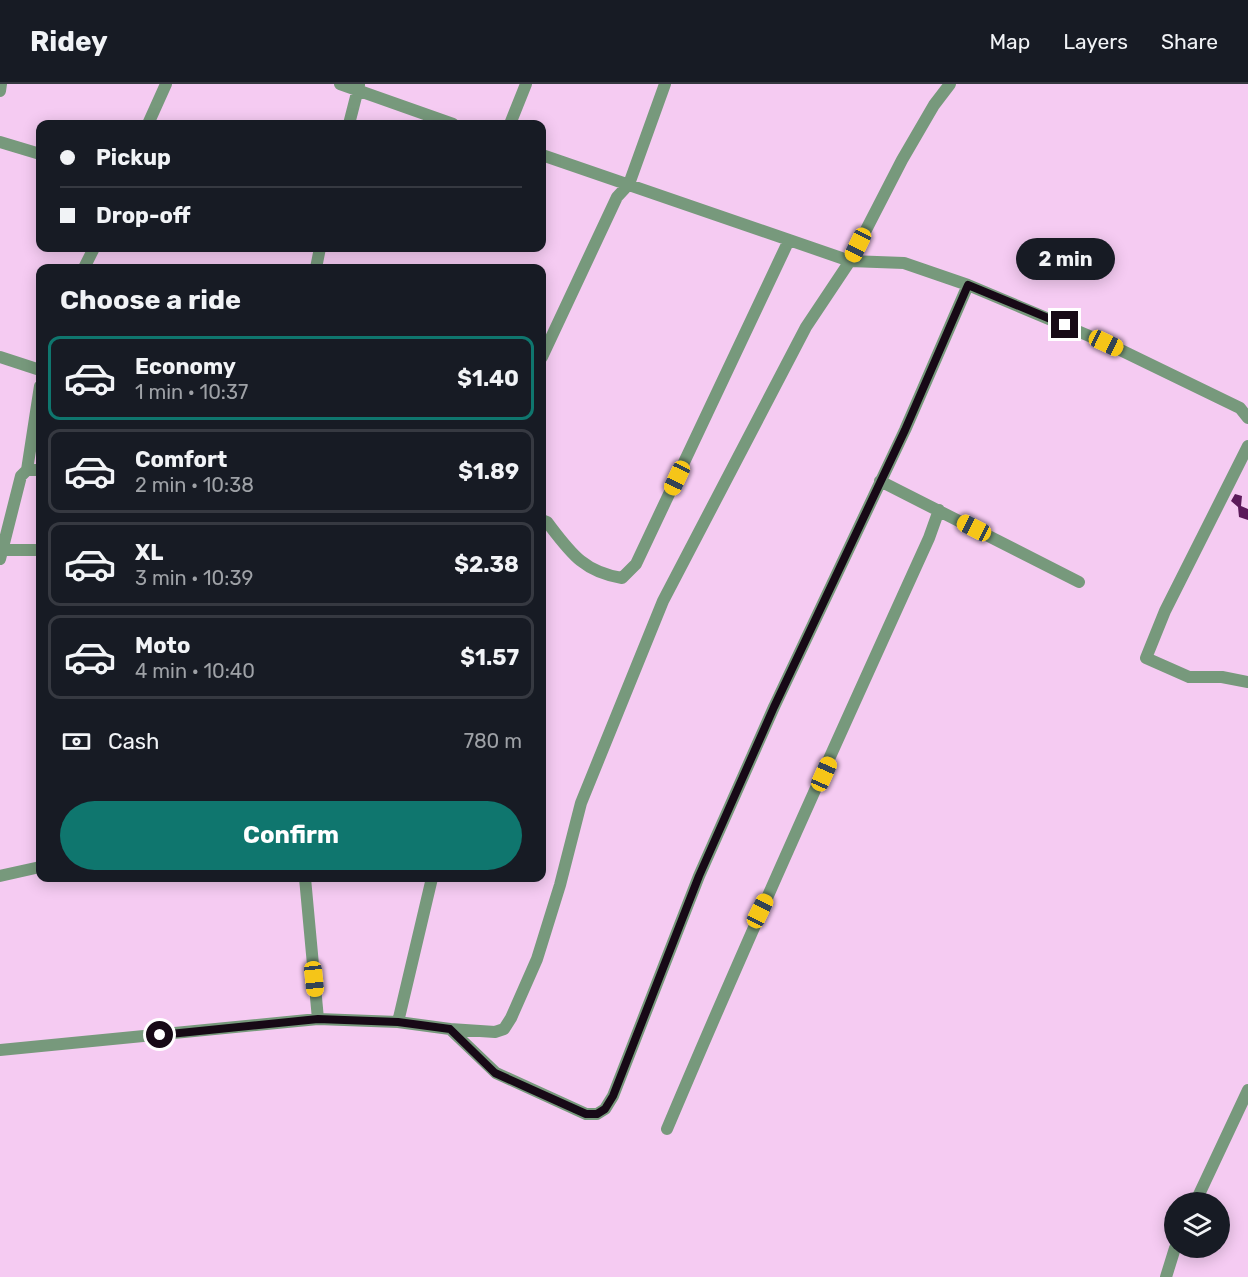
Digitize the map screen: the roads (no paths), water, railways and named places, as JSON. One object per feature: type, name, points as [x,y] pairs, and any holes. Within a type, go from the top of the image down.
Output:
[{"type":"street","points":[[0,91],[1,84]]},
{"type":"street","points":[[150,120],[166,84]]},
{"type":"street","points":[[340,84],[358,88],[442,120]]},
{"type":"street","points":[[512,120],[526,84]]},
{"type":"street","points":[[546,348],[617,197],[629,184],[665,84]]},
{"type":"street","points":[[0,1050],[318,1019],[398,1022],[495,1032],[504,1029],[537,959],[560,885],[581,803],[646,639],[790,355],[825,294],[850,261],[902,160],[934,105],[950,84]]},
{"type":"street","points":[[350,120],[358,88]]},
{"type":"street","points":[[0,142],[36,153]]},
{"type":"street","points":[[546,156],[850,261],[904,263],[968,285],[1106,343],[1244,407],[1248,418]]},
{"type":"street","points":[[546,528],[576,560],[603,575],[622,578],[636,564],[789,240]]},
{"type":"street","points":[[450,1029],[495,1073],[513,1083],[586,1114],[597,1114],[605,1109],[628,1057],[699,876],[968,285]]},
{"type":"street","points":[[0,357],[36,369]]},
{"type":"street","points":[[27,471],[36,413]]},
{"type":"street","points":[[1248,446],[1166,611],[1146,658],[1189,677],[1222,677],[1248,682]]},
{"type":"street","points":[[36,470],[27,471],[21,476],[1,554],[36,550]]},
{"type":"street","points":[[880,481],[1042,566],[1079,582]]},
{"type":"street","points":[[667,1129],[751,931],[798,832],[933,530],[939,510]]},
{"type":"street","points":[[0,876],[36,868]]},
{"type":"street","points":[[305,882],[318,1019]]},
{"type":"street","points":[[398,1022],[431,882]]},
{"type":"street","points":[[1200,1192],[1248,1090]]},
{"type":"street","points":[[1166,1277],[1172,1258]]}]
